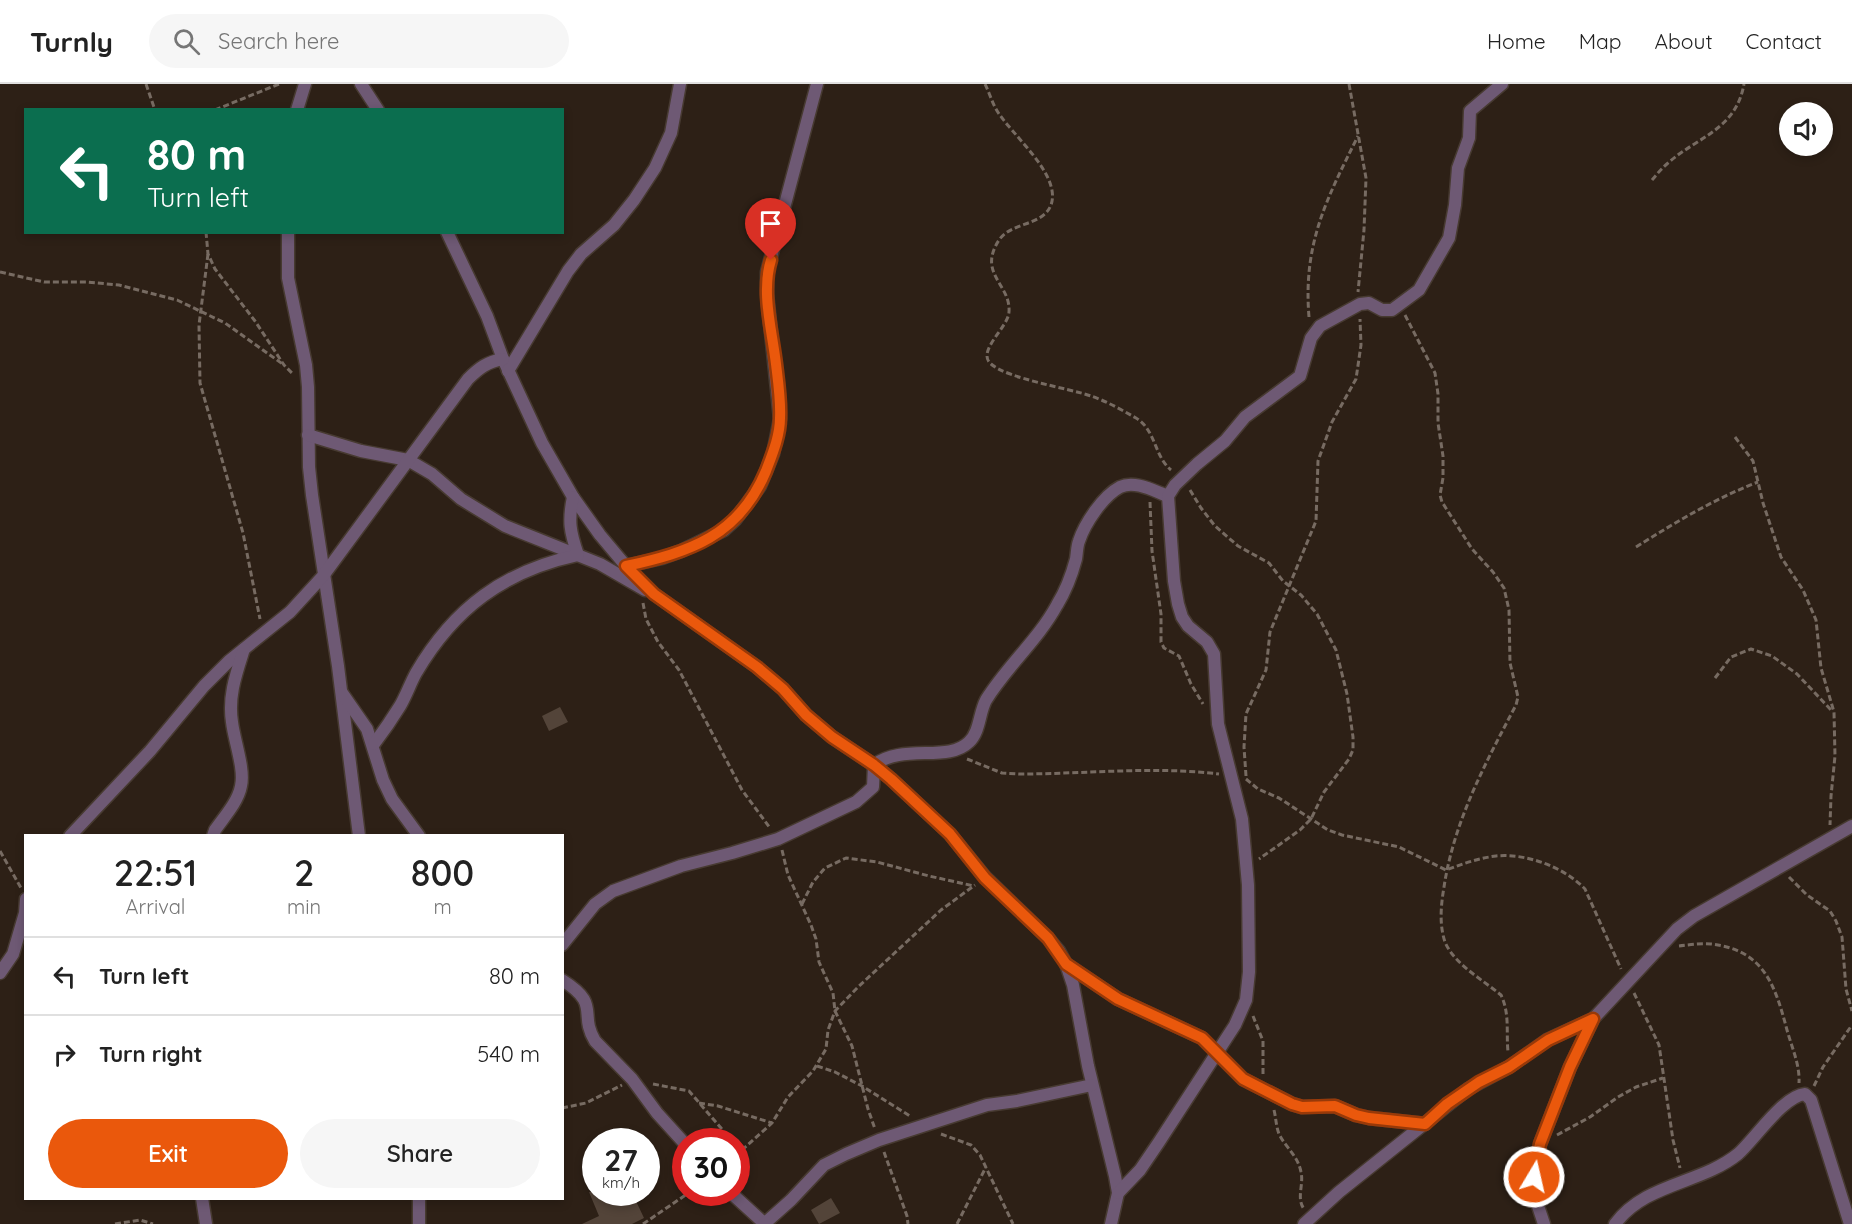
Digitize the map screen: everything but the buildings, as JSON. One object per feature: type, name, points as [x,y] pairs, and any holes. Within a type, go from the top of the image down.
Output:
[{"type":"street","points":[[298,108],[305,84]]},
{"type":"street","points":[[361,84],[377,108]]},
{"type":"street","points":[[508,371],[568,271],[581,254],[614,225],[655,168],[670,133],[680,84]]},
{"type":"street","points":[[626,566],[662,558],[724,530],[735,520],[760,486],[773,454],[780,419],[767,294],[767,272],[817,84]]},
{"type":"street","points":[[1118,1192],[1140,1170],[1235,1025],[1246,1000],[1250,939],[1242,819],[1218,724],[1214,654],[1207,642],[1188,626],[1178,604],[1173,572],[1168,496],[1197,464],[1225,441],[1245,417],[1300,376],[1311,338],[1320,326],[1357,305],[1369,303],[1387,311],[1400,306],[1419,290],[1447,243],[1455,205],[1458,168],[1469,138],[1470,111],[1502,84]]},
{"type":"street","points":[[288,234],[289,286],[301,339],[308,387],[309,467],[359,834]]},
{"type":"street","points":[[448,234],[488,316],[508,371],[542,443],[573,497],[626,566],[654,594],[757,667],[832,737],[874,765],[950,834],[985,878],[1048,938],[1066,964],[1073,985],[1092,1084],[1118,1192],[1111,1224]]},
{"type":"street","points":[[72,834],[150,751],[204,686],[229,661],[290,612],[323,576],[468,379],[490,361],[503,359]]},
{"type":"street","points":[[308,435],[361,451],[408,460],[432,474],[460,499],[506,526],[600,564],[654,594]]},
{"type":"street","points":[[874,765],[888,756],[902,753],[949,752],[970,741],[975,734],[987,699],[1058,604],[1076,559],[1079,541],[1085,527],[1112,492],[1129,484],[1142,486],[1168,496]]},
{"type":"street","points":[[573,497],[569,527],[578,555]]},
{"type":"street","points":[[374,744],[426,658],[460,614],[477,599],[529,569],[549,561],[578,555]]},
{"type":"street","points":[[214,834],[242,786],[230,700],[233,682],[244,649]]},
{"type":"street","points":[[341,693],[358,713],[367,729],[374,744],[383,780],[392,799],[418,834]]},
{"type":"street","points":[[564,943],[595,904],[613,891],[681,866],[732,854],[778,839],[864,797],[873,787],[874,765]]},
{"type":"street","points":[[1544,1224],[1538,1206],[1534,1177],[1540,1144],[1570,1067],[1593,1019],[1677,929],[1694,916],[1852,826]]},
{"type":"street","points":[[0,973],[13,954],[24,916]]},
{"type":"street","points":[[1066,964],[1118,999],[1202,1038],[1243,1079],[1302,1107],[1335,1106],[1369,1118],[1425,1124]]},
{"type":"street","points":[[564,981],[586,1001],[590,1034],[595,1041],[632,1079],[672,1130]]},
{"type":"street","points":[[1309,1220],[1339,1192],[1468,1089],[1509,1067],[1548,1040],[1593,1019]]},
{"type":"street","points":[[745,1206],[764,1224],[791,1200],[824,1165],[879,1140],[987,1105],[1017,1101],[1092,1084]]},
{"type":"street","points":[[1615,1224],[1648,1196],[1738,1154],[1787,1103],[1804,1095],[1850,1224]]},
{"type":"street","points":[[202,1200],[206,1224]]},
{"type":"street","points":[[418,1224],[419,1200]]},
{"type":"path","points":[[146,84],[154,108]]},
{"type":"path","points":[[220,108],[279,84]]},
{"type":"path","points":[[985,84],[996,110],[1049,179],[1053,195],[1050,208],[1040,217],[1006,233],[995,248],[992,270],[1007,299],[1009,309],[1005,324],[988,349],[987,357],[990,363],[1016,375],[1091,395],[1138,419],[1153,435],[1168,467],[1183,478],[1215,526],[1238,546],[1269,563],[1289,586],[1301,595],[1317,614],[1336,650],[1345,682],[1353,750],[1349,759],[1324,792],[1311,819],[1287,840],[1247,867]]},
{"type":"path","points":[[1246,786],[1244,747],[1246,714],[1266,670],[1270,632],[1316,521],[1318,460],[1321,448],[1332,422],[1356,379],[1360,345],[1360,319],[1357,305],[1366,178],[1349,84]]},
{"type":"path","points":[[1652,180],[1668,162],[1714,131],[1731,114],[1741,98],[1744,84]]},
{"type":"path","points":[[1311,338],[1308,294],[1314,236],[1323,209],[1359,134]]},
{"type":"path","points":[[206,234],[208,254],[201,310],[200,383],[243,533],[263,634]]},
{"type":"path","points":[[208,254],[215,269],[255,321],[284,365]]},
{"type":"path","points":[[0,272],[44,282],[119,285],[177,300],[225,323],[284,365],[308,387]]},
{"type":"path","points":[[1400,306],[1436,374],[1438,423],[1443,456],[1440,495],[1442,502],[1472,549],[1498,579],[1507,598],[1511,643],[1510,663],[1518,697],[1479,775],[1461,818],[1446,870],[1440,908],[1446,943],[1452,954],[1501,995],[1508,1016],[1509,1067]]},
{"type":"path","points":[[1736,437],[1753,461],[1781,557],[1803,590],[1815,620],[1821,668],[1833,712],[1835,756],[1830,838]]},
{"type":"path","points":[[1636,548],[1685,516],[1726,494],[1758,483]]},
{"type":"path","points":[[641,588],[646,620],[658,642],[679,670],[742,790],[778,839],[788,875],[816,939],[819,962],[833,993],[835,1011],[852,1046],[868,1109],[908,1224]]},
{"type":"path","points":[[1715,678],[1731,657],[1751,649],[1772,656],[1797,674],[1833,712]]},
{"type":"path","points":[[949,752],[987,768],[1019,774],[1149,769],[1232,775]]},
{"type":"path","points":[[1246,779],[1258,789],[1280,798],[1328,830],[1399,848],[1446,870],[1494,856],[1515,856],[1563,872],[1576,880],[1588,896],[1615,957],[1655,1033],[1659,1045],[1673,1140],[1684,1181]]},
{"type":"path","points":[[0,850],[24,895]]},
{"type":"path","points":[[802,904],[813,882],[825,868],[846,858],[877,862],[974,886]]},
{"type":"path","points":[[1780,867],[1806,895],[1830,910],[1836,921],[1842,937],[1846,988],[1852,1011]]},
{"type":"path","points":[[750,1143],[772,1123],[788,1098],[817,1066],[826,1049],[828,1030],[835,1011],[932,918],[985,878]]},
{"type":"path","points":[[1678,946],[1711,944],[1733,950],[1754,960],[1763,969],[1776,993],[1800,1071],[1804,1095]]},
{"type":"path","points":[[1246,1000],[1263,1041],[1264,1089],[1272,1106],[1280,1135],[1301,1170],[1300,1202],[1309,1220]]},
{"type":"path","points":[[1804,1095],[1852,1025]]},
{"type":"path","points":[[817,1066],[835,1072],[862,1086],[938,1133],[971,1146],[987,1167],[1013,1224]]},
{"type":"path","points":[[1540,1144],[1590,1118],[1636,1087],[1663,1078]]},
{"type":"path","points":[[564,1108],[586,1103],[632,1079],[689,1091],[722,1128]]},
{"type":"path","points":[[699,1103],[718,1106],[772,1123]]},
{"type":"path","points":[[957,1224],[987,1167]]},
{"type":"path","points":[[644,1224],[672,1205]]},
{"type":"path","points":[[115,1224],[140,1220],[153,1224]]},
{"type":"route","points":[[771,260],[767,272],[767,294],[780,419],[773,454],[760,486],[735,520],[724,530],[662,558],[626,566],[654,594],[757,667],[832,737],[891,779],[950,834],[985,878],[1048,938],[1066,964],[1118,999],[1202,1038],[1243,1079],[1292,1104],[1302,1107],[1335,1106],[1369,1118],[1425,1124],[1447,1104],[1479,1082],[1509,1067],[1548,1040],[1593,1019],[1554,1106],[1540,1144],[1534,1177]]}]
